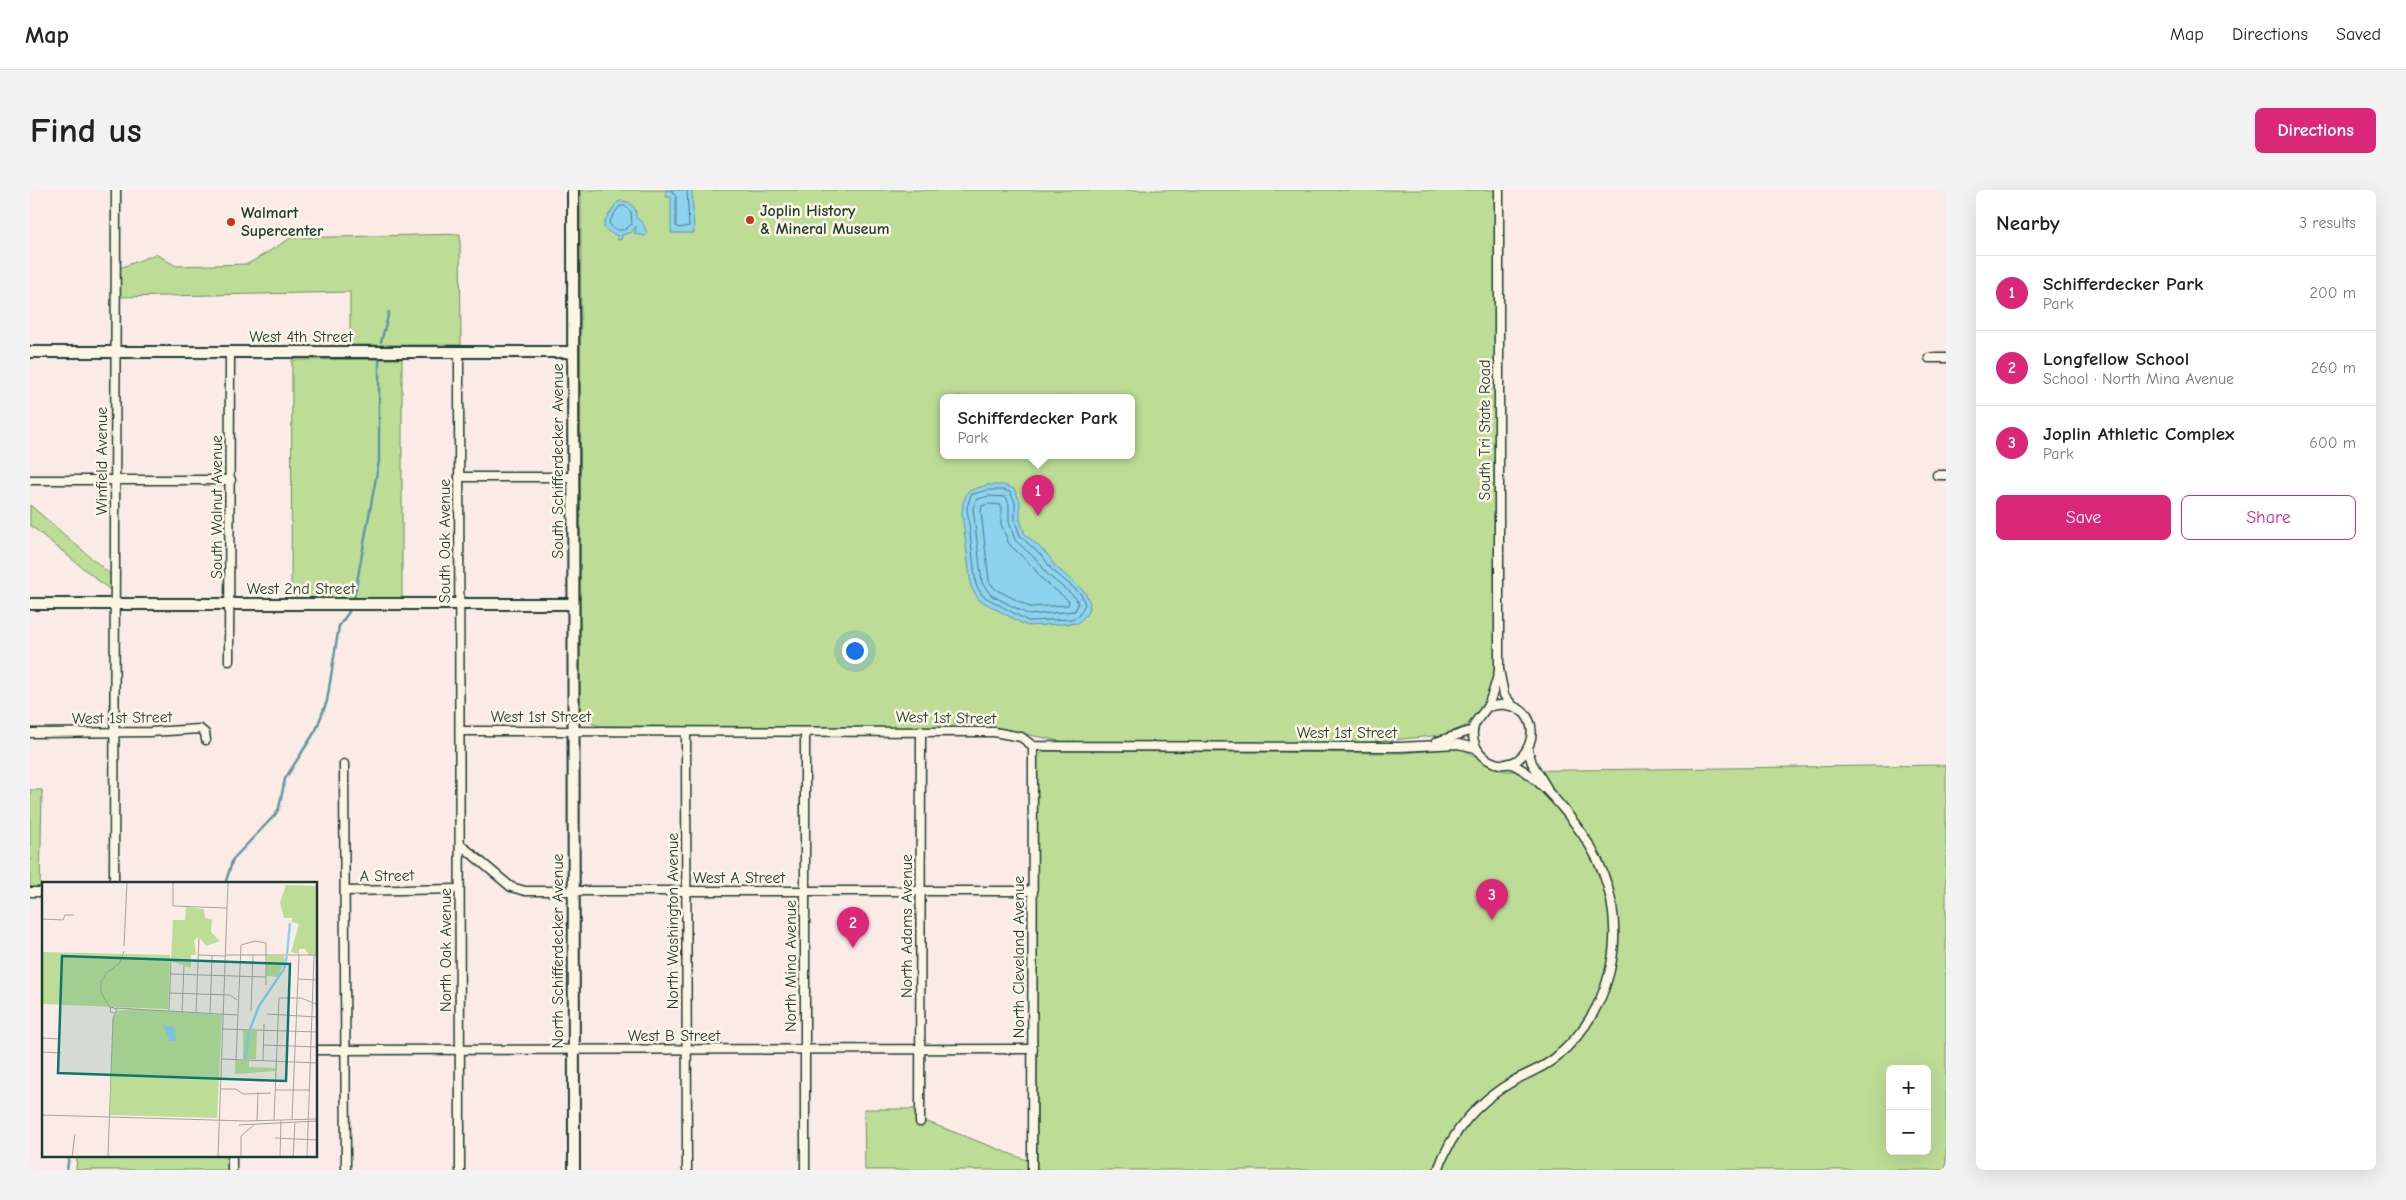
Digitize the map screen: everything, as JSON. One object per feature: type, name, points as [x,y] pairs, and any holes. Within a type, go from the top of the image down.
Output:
[{"type":"street","name":"Winfield Avenue","points":[[114,882],[116,733],[116,190]]},
{"type":"street","name":"South Schifferdecker Avenue","points":[[573,190],[573,731]]},
{"type":"street","name":"South Tri State Road","points":[[1499,190],[1499,669],[1504,695],[1513,706],[1526,716],[1532,726],[1532,738],[1528,750]]},
{"type":"street","name":"West 4th Street","points":[[30,352],[572,352]]},
{"type":"street","name":"South Walnut Avenue","points":[[229,661],[230,352]]},
{"type":"street","name":"South Oak Avenue","points":[[459,352],[460,731]]},
{"type":"street","points":[[1929,358],[1946,358]]},
{"type":"street","points":[[459,477],[573,477]]},
{"type":"street","points":[[30,480],[230,480]]},
{"type":"street","name":"West 2nd Street","points":[[30,604],[573,604]]},
{"type":"street","name":"South Tri State Road","points":[[1473,730],[1476,720],[1487,707],[1499,669]]},
{"type":"street","points":[[1487,707],[1505,704],[1513,706]]},
{"type":"street","name":"West 1st Street","points":[[30,733],[116,733],[200,729],[205,733],[206,740]]},
{"type":"street","points":[[1438,1170],[1451,1140],[1463,1122],[1479,1105],[1514,1081],[1552,1060],[1578,1035],[1599,1002],[1613,962],[1615,925],[1608,884],[1585,837],[1551,796],[1522,767],[1509,763],[1490,761],[1476,748],[1473,730]]},
{"type":"street","name":"West 1st Street","points":[[1427,745],[1473,730]]},
{"type":"street","name":"West 1st Street","points":[[460,731],[921,731],[1007,733],[1021,737],[1033,746],[1400,747],[1458,744],[1476,748]]},
{"type":"street","name":"North Oak Avenue","points":[[460,731],[460,1170]]},
{"type":"street","name":"North Schifferdecker Avenue","points":[[573,731],[574,1170]]},
{"type":"street","name":"North Adams Avenue","points":[[920,1122],[921,731]]},
{"type":"street","name":"North Washington Avenue","points":[[686,732],[687,1170]]},
{"type":"street","name":"North Mina Avenue","points":[[805,732],[805,1170]]},
{"type":"street","name":"North Cleveland Avenue","points":[[1032,1169],[1033,746]]},
{"type":"street","points":[[1509,763],[1520,758],[1528,750],[1532,763],[1551,796]]},
{"type":"street","points":[[344,764],[346,1170]]},
{"type":"street","name":"West A Street","points":[[461,845],[511,887],[525,891],[1033,892]]},
{"type":"street","name":"A Street","points":[[345,891],[460,889]]},
{"type":"street","name":"West B Street","points":[[318,1050],[1032,1049]]},
{"type":"green space","points":[[581,190],[1496,190],[1496,668],[1495,685],[1486,703],[1466,726],[1442,735],[1353,744],[1065,742],[995,728],[601,726],[593,724],[582,714],[580,706]]},
{"type":"green space","points":[[460,234],[461,345],[350,345],[350,292],[120,297],[120,268],[156,254],[176,266],[248,264],[291,238]]},
{"type":"green space","points":[[402,359],[402,600],[291,600],[292,360]]},
{"type":"green space","points":[[30,505],[110,574],[110,590],[30,525]]},
{"type":"green space","points":[[1458,748],[1504,771],[1946,765],[1946,1170],[1037,1170],[1037,759],[1045,751],[1404,753]]},
{"type":"green space","points":[[30,790],[42,790],[40,890],[30,890]]},
{"type":"green space","points":[[864,1109],[916,1109],[925,1121],[1029,1161],[1027,1170],[865,1170]]},
{"type":"green space","points":[[77,1158],[227,1158],[227,1170],[76,1170]]},
{"type":"water","points":[[666,190],[692,190],[694,233],[671,233],[671,197],[666,197]]},
{"type":"water","points":[[620,201],[633,205],[636,218],[640,221],[647,234],[645,236],[635,234],[636,226],[632,232],[622,235],[621,240],[617,239],[618,236],[606,230],[604,227],[605,221],[615,205]]},
{"type":"water","points":[[987,485],[1003,485],[1014,489],[1020,501],[1020,520],[1025,534],[1048,555],[1055,566],[1085,592],[1090,603],[1089,608],[1087,614],[1078,623],[1027,626],[979,600],[971,587],[962,513],[963,502],[968,491]]},
{"type":"waterway","points":[[381,342],[389,312]]},
{"type":"waterway","points":[[354,598],[379,461],[379,355]]},
{"type":"waterway","points":[[226,882],[233,859],[275,815],[279,808],[285,779],[316,730],[327,701],[339,626],[351,609]]},
{"type":"waterway","points":[[67,1170],[69,1158]]},
{"type":"place","name":"Joplin History & Mineral Museum","points":[[750,220]]},
{"type":"place","name":"Walmart Supercenter","points":[[231,222]]},
{"type":"place","name":"Schifferdecker Park","points":[[1038,516]]},
{"type":"place","name":"Joplin Athletic Complex","points":[[1492,920]]},
{"type":"place","name":"Longfellow School","points":[[853,948]]}]
